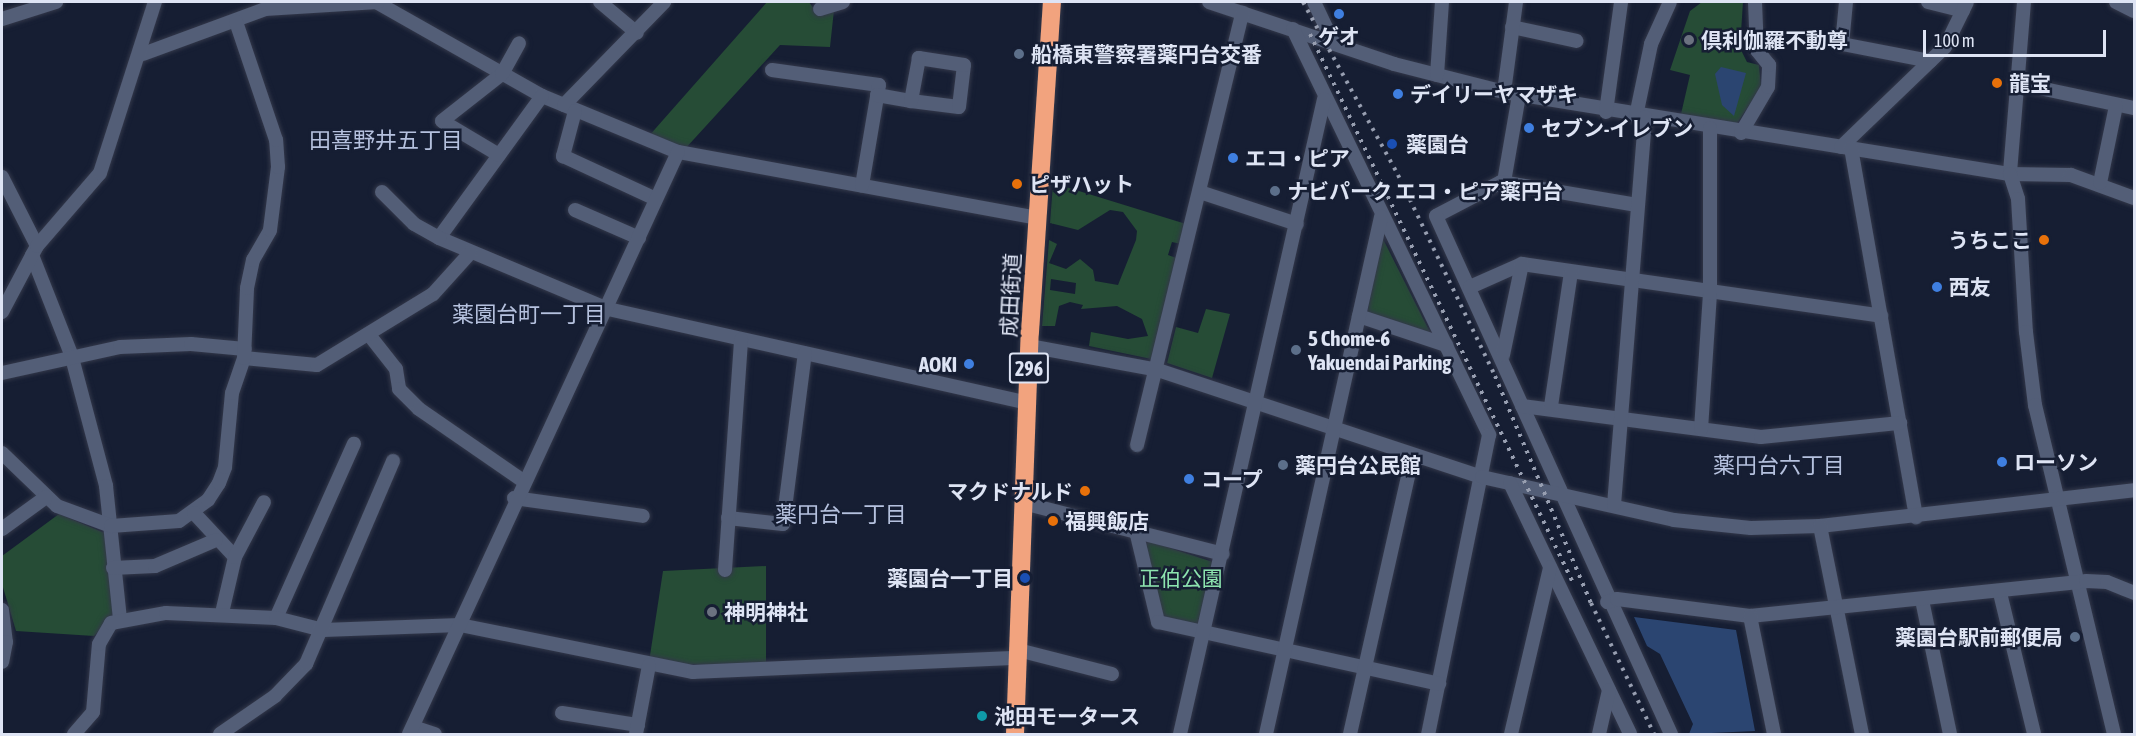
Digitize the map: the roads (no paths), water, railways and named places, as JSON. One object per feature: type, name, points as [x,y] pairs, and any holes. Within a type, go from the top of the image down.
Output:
[{"type":"highway","name":"成田街道","points":[[1015,735],[1029,346],[1051,2]]},
{"type":"street","points":[[2,19],[56,2]]},
{"type":"street","points":[[142,54],[236,22],[265,9],[377,2],[542,96],[678,152],[1037,218]]},
{"type":"street","points":[[600,2],[638,33]]},
{"type":"street","points":[[656,200],[563,156],[569,108],[664,2]]},
{"type":"street","points":[[820,9],[843,2]]},
{"type":"street","points":[[1209,2],[1437,75],[1504,92],[1606,112],[1846,147],[2010,174],[2049,172],[2100,183],[2134,198]]},
{"type":"street","points":[[1314,2],[1333,42]]},
{"type":"street","points":[[1437,75],[1442,2]]},
{"type":"street","points":[[1504,92],[1516,2]]},
{"type":"street","points":[[1606,112],[1621,2]]},
{"type":"street","points":[[1614,505],[1637,205],[1641,117],[1651,44],[1670,2]]},
{"type":"street","points":[[1741,133],[1768,87],[1769,65],[1757,50],[1755,2]]},
{"type":"street","points":[[1846,2],[1842,44],[1930,61]]},
{"type":"street","points":[[1846,147],[1945,46],[1965,6],[1928,2]]},
{"type":"street","points":[[2024,2],[2010,174],[2019,199],[2035,405],[2114,735]]},
{"type":"street","points":[[2116,2],[2134,11]]},
{"type":"street","points":[[2,312],[34,250],[100,173],[142,54],[153,4]]},
{"type":"street","points":[[1137,445],[1158,370],[1242,13]]},
{"type":"street","points":[[2,453],[46,497],[111,526],[161,524],[194,513],[208,501],[225,467],[232,393],[244,354],[246,288],[253,260],[270,230],[278,167],[276,140],[236,22]]},
{"type":"street","points":[[1512,27],[1577,41]]},
{"type":"street","points":[[1293,29],[1324,99],[1489,435],[1428,735]]},
{"type":"street","points":[[499,155],[442,121],[502,74],[519,43]]},
{"type":"street","points":[[877,95],[911,101],[959,107],[964,65],[919,58],[911,101]]},
{"type":"street","points":[[772,70],[879,85],[862,186]]},
{"type":"street","points":[[2016,83],[2134,108]]},
{"type":"street","points":[[1504,182],[1519,95]]},
{"type":"street","points":[[440,237],[542,96]]},
{"type":"street","points":[[1180,735],[1205,636],[1324,99]]},
{"type":"street","points":[[2100,183],[2116,106]]},
{"type":"street","points":[[1701,429],[1710,293],[1710,128]]},
{"type":"street","points":[[1846,147],[1881,316],[1916,517]]},
{"type":"street","points":[[435,735],[411,731],[460,625],[522,480],[608,309],[678,152]]},
{"type":"street","points":[[2,177],[34,250],[71,354],[106,486],[120,620]]},
{"type":"street","points":[[1637,205],[1504,182],[1436,216],[1503,355],[1558,494],[1671,735]]},
{"type":"street","points":[[382,192],[414,224],[471,253],[608,309],[1027,403]]},
{"type":"street","points":[[1200,192],[1297,224]]},
{"type":"street","points":[[575,210],[639,238]]},
{"type":"street","points":[[1266,735],[1381,217]]},
{"type":"street","points":[[2,373],[71,354],[167,343],[317,365],[370,336],[433,294],[471,253]]},
{"type":"street","points":[[1470,287],[1522,264],[1630,282],[1881,316]]},
{"type":"street","points":[[1503,355],[1522,264]]},
{"type":"street","points":[[1551,406],[1571,272]]},
{"type":"street","points":[[1359,316],[1446,345]]},
{"type":"street","points":[[370,336],[396,369],[399,388],[419,410],[522,480]]},
{"type":"street","points":[[725,570],[741,340]]},
{"type":"street","points":[[1029,346],[1158,370],[1482,477],[1715,525],[1820,526],[2058,502],[2134,490]]},
{"type":"street","points":[[728,518],[783,524],[805,352]]},
{"type":"street","points":[[1522,406],[1551,406],[1621,419],[1761,436],[1900,423]]},
{"type":"street","points":[[276,618],[354,444]]},
{"type":"street","points":[[1350,735],[1413,455]]},
{"type":"street","points":[[220,735],[287,685],[306,664],[323,630],[393,461]]},
{"type":"street","points":[[1510,483],[1630,735]]},
{"type":"street","points":[[2,529],[46,497]]},
{"type":"street","points":[[514,498],[643,516]]},
{"type":"street","points":[[222,613],[235,557],[264,502]]},
{"type":"street","points":[[1023,503],[1223,554]]},
{"type":"street","points":[[194,513],[216,540],[235,557]]},
{"type":"street","points":[[1820,526],[1862,735]]},
{"type":"street","points":[[1136,531],[1158,622],[1205,636],[1439,684]]},
{"type":"street","points":[[113,568],[154,566],[216,540]]},
{"type":"street","points":[[1511,735],[1550,568]]},
{"type":"street","points":[[1607,602],[1617,598],[1750,616],[1837,610],[2107,582],[2134,593]]},
{"type":"street","points":[[2000,593],[2034,735]]},
{"type":"street","points":[[1922,600],[1950,735]]},
{"type":"street","points":[[2,610],[6,642],[2,662]]},
{"type":"street","points":[[74,735],[97,701],[99,644],[120,620],[222,613],[276,618],[323,630],[460,625],[649,665],[767,673],[1017,654],[1112,674]]},
{"type":"street","points":[[1750,616],[1774,735]]},
{"type":"street","points":[[562,713],[637,730],[649,665]]},
{"type":"street","points":[[1599,735],[1609,690]]},
{"type":"water","points":[[1721,67],[1746,73],[1734,116],[1722,105],[1715,74]]},
{"type":"water","points":[[1634,617],[1736,630],[1755,731],[1689,734],[1693,724],[1660,654],[1647,646]]},
{"type":"railway","points":[[1303,2],[1398,175],[1495,376],[1591,603],[1654,734]]},
{"type":"railway","points":[[1310,34],[1573,583]]},
{"type":"place","name":"ゲオ","points":[[1339,14]]},
{"type":"place","name":"倶利伽羅不動尊","points":[[1689,40]]},
{"type":"place","name":"船橋東警察署薬円台交番","points":[[1019,54]]},
{"type":"place","name":"龍宝","points":[[1997,83]]},
{"type":"place","name":"デイリーヤマザキ","points":[[1398,94]]},
{"type":"place","name":"セブン-イレブン","points":[[1529,128]]},
{"type":"place","name":"薬園台","points":[[1392,144]]},
{"type":"place","name":"エコ・ピア","points":[[1233,158]]},
{"type":"place","name":"ピザハット","points":[[1017,184]]},
{"type":"place","name":"ナビパーク エコ・ピア薬円台","points":[[1275,191]]},
{"type":"place","name":"うちここ","points":[[2044,240]]},
{"type":"place","name":"西友","points":[[1937,287]]},
{"type":"place","name":"5 Chome-6 Yakuendai Parking","points":[[1296,350]]},
{"type":"place","name":"AOKI","points":[[969,364]]},
{"type":"place","name":"ローソン","points":[[2002,462]]},
{"type":"place","name":"薬円台公民館","points":[[1283,465]]},
{"type":"place","name":"コープ","points":[[1189,479]]},
{"type":"place","name":"マクドナルド","points":[[1085,491]]},
{"type":"place","name":"福興飯店","points":[[1053,521]]},
{"type":"place","name":"薬園台一丁目","points":[[1025,578]]},
{"type":"place","name":"神明神社","points":[[712,612]]},
{"type":"place","name":"薬園台駅前郵便局","points":[[2075,637]]},
{"type":"place","name":"池田モータース","points":[[982,716]]},
{"type":"district","name":"田喜野井五丁目","points":[[386,141]]},
{"type":"district","name":"薬園台町一丁目","points":[[529,315]]},
{"type":"district","name":"薬円台六丁目","points":[[1779,466]]},
{"type":"district","name":"薬円台一丁目","points":[[841,515]]},
{"type":"park label","name":"正伯公園","points":[[1181,578]]}]
